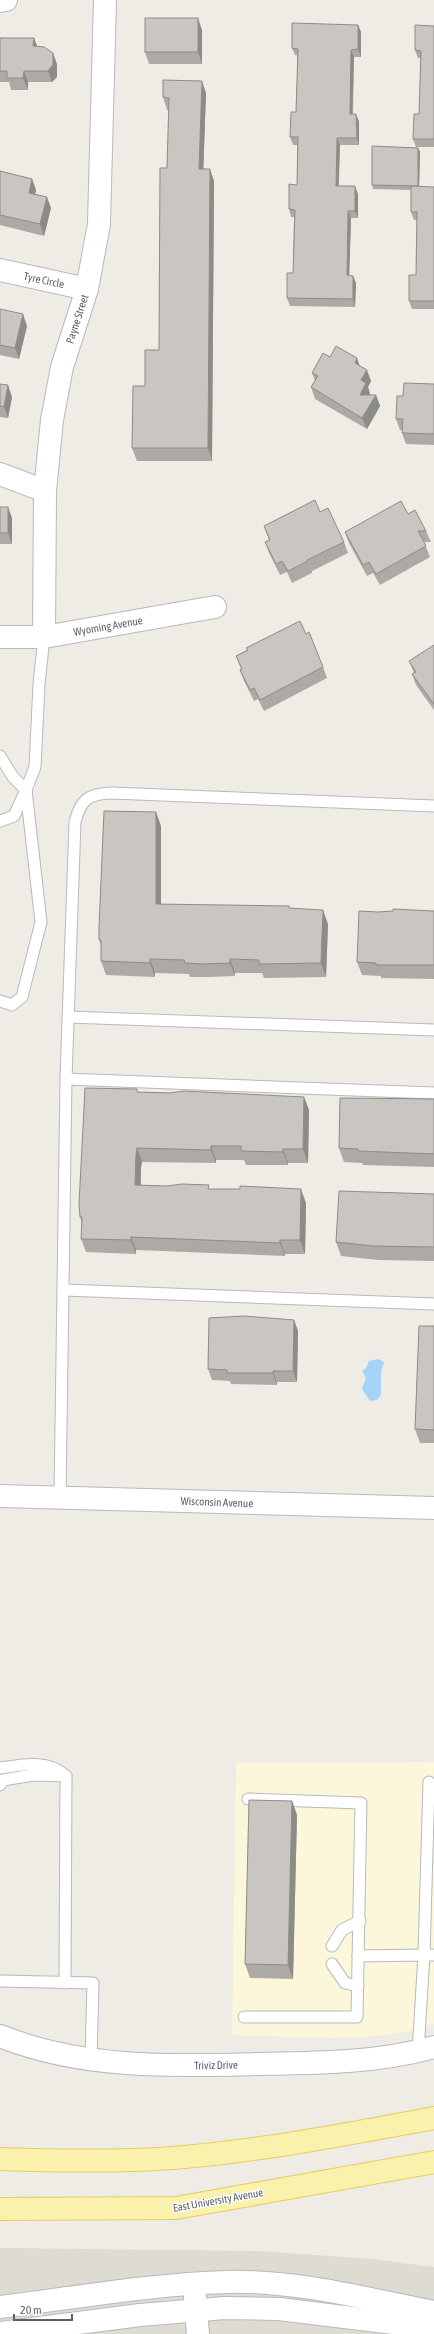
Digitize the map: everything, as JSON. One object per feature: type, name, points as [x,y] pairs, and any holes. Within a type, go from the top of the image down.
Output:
[{"type":"main road","points":[[0,2159],[100,2162],[174,2158],[279,2146],[434,2118]]},
{"type":"main road","name":"East University Avenue","points":[[0,2209],[176,2208],[434,2162]]},
{"type":"street","points":[[0,1],[6,0]]},
{"type":"street","name":"Payne Street","points":[[44,637],[45,492],[52,420],[62,367],[87,289],[99,224],[105,0]]},
{"type":"street","name":"Tyre Circle","points":[[0,270],[87,289]]},
{"type":"street","points":[[0,474],[45,492]]},
{"type":"street","name":"Wyoming Avenue","points":[[0,637],[44,637],[215,607]]},
{"type":"street","name":"Wisconsin Avenue","points":[[0,1496],[434,1508]]},
{"type":"street","name":"Triviz Drive","points":[[0,2036],[29,2045],[91,2060],[148,2066],[357,2061],[426,2049]]},
{"type":"street","points":[[0,2307],[227,2282],[287,2285],[342,2293],[434,2312]]},
{"type":"street","points":[[194,2285],[198,2334]]},
{"type":"street","points":[[0,2333],[140,2315],[225,2308],[279,2309],[434,2328]]},
{"type":"street","points":[[362,2319],[421,2334]]},
{"type":"lane","points":[[0,821],[14,816],[35,767],[39,684],[44,637]]},
{"type":"lane","points":[[0,756],[13,777],[26,790],[41,922],[22,997],[12,1005],[0,1001]]},
{"type":"lane","points":[[60,1497],[65,1290],[66,1079],[75,822],[79,808],[90,796],[112,793],[434,806]]},
{"type":"lane","points":[[68,1017],[434,1030]]},
{"type":"lane","points":[[66,1079],[434,1093]]},
{"type":"lane","points":[[65,1290],[434,1304]]},
{"type":"lane","points":[[0,1768],[37,1764],[57,1768],[66,1776],[65,1982]]},
{"type":"lane","points":[[0,1785],[3,1780],[32,1775],[66,1776]]},
{"type":"lane","points":[[426,2049],[430,1891],[429,1782]]},
{"type":"lane","points":[[244,2017],[357,2017],[360,1921],[358,1890],[361,1803],[248,1799]]},
{"type":"lane","points":[[332,1946],[342,1930],[360,1921]]},
{"type":"lane","points":[[358,1956],[429,1955]]},
{"type":"lane","points":[[332,1964],[345,1983],[358,1986]]},
{"type":"lane","points":[[0,1981],[93,1983],[91,2060]]},
{"type":"shaded area","points":[[434,1762],[434,2024],[414,2030],[377,2036],[335,2038],[232,2035],[236,1763]]},
{"type":"shaded area","points":[[0,2248],[258,2251],[372,2259],[434,2267],[434,2334],[0,2334]]},
{"type":"water","points":[[378,1359],[384,1362],[381,1372],[381,1395],[377,1400],[370,1401],[362,1389],[366,1378],[362,1371],[366,1368],[369,1361]]},
{"type":"building","points":[[145,18],[198,18],[198,52],[145,52]]},
{"type":"building","points":[[292,23],[358,25],[358,49],[351,50],[350,114],[356,114],[357,138],[337,138],[336,186],[355,186],[355,211],[348,211],[347,275],[353,276],[353,299],[287,298],[287,273],[293,273],[295,210],[289,209],[289,184],[297,185],[298,137],[290,137],[291,112],[296,112],[298,49],[292,48]]},
{"type":"building","points":[[415,25],[434,26],[434,139],[413,139],[414,114],[419,114],[421,51],[415,50]]},
{"type":"building","points":[[0,38],[34,38],[33,46],[44,47],[53,53],[53,65],[48,71],[24,71],[23,78],[7,78],[7,71],[0,71]]},
{"type":"building","points":[[163,80],[202,81],[199,169],[210,169],[208,448],[132,448],[133,386],[145,386],[145,350],[159,350],[160,168],[167,168],[169,98],[163,97]]},
{"type":"building","points":[[372,146],[418,148],[418,186],[372,185]]},
{"type":"building","points":[[0,171],[32,179],[29,193],[47,197],[40,224],[0,215]]},
{"type":"building","points":[[411,186],[434,187],[434,301],[409,301],[409,275],[416,275],[417,212],[411,212]]},
{"type":"building","points":[[0,309],[23,314],[15,348],[0,345]]},
{"type":"building","points":[[336,346],[357,358],[355,363],[367,370],[361,380],[366,383],[360,395],[376,395],[362,418],[311,387],[318,376],[312,373],[323,353],[330,357]]},
{"type":"building","points":[[404,383],[434,384],[434,434],[402,433],[403,419],[396,419],[397,396],[403,396]]},
{"type":"building","points":[[0,384],[8,385],[4,407],[0,406]]},
{"type":"building","points":[[315,500],[320,512],[328,508],[344,542],[288,571],[282,561],[276,564],[265,542],[270,540],[264,526]]},
{"type":"building","points":[[401,501],[408,514],[415,510],[426,531],[418,531],[426,546],[376,574],[369,562],[363,565],[345,532]]},
{"type":"building","points":[[0,507],[8,507],[8,533],[0,533]]},
{"type":"building","points":[[300,621],[306,634],[309,632],[323,667],[260,700],[254,688],[250,690],[240,670],[242,669],[236,656],[248,650],[246,648]]},
{"type":"building","points":[[434,645],[434,704],[412,674],[416,672],[409,661]]},
{"type":"building","points":[[104,811],[156,812],[156,904],[289,906],[289,908],[323,910],[321,963],[259,964],[259,960],[230,959],[230,963],[203,964],[185,963],[184,960],[150,959],[150,963],[101,961],[101,940],[99,940],[99,927]]},
{"type":"building","points":[[393,909],[434,911],[434,965],[376,965],[376,963],[357,962],[359,911],[378,912],[393,911]]},
{"type":"building","points":[[85,1088],[137,1089],[137,1092],[169,1093],[184,1091],[304,1097],[303,1149],[283,1149],[283,1152],[241,1151],[241,1146],[211,1146],[211,1150],[137,1148],[135,1185],[209,1185],[208,1189],[240,1189],[240,1186],[301,1189],[300,1240],[280,1240],[280,1243],[131,1237],[131,1240],[81,1239],[82,1217],[80,1217],[79,1204]]},
{"type":"building","points":[[340,1098],[434,1099],[434,1154],[358,1151],[358,1149],[339,1148]]},
{"type":"building","points":[[339,1191],[434,1194],[434,1247],[373,1246],[336,1242]]},
{"type":"building","points":[[244,1316],[294,1320],[293,1371],[273,1371],[273,1373],[227,1373],[227,1370],[208,1369],[209,1318]]},
{"type":"building","points":[[419,1326],[434,1326],[434,1430],[415,1429]]},
{"type":"building","points":[[249,1800],[292,1801],[288,1965],[245,1964]]}]
